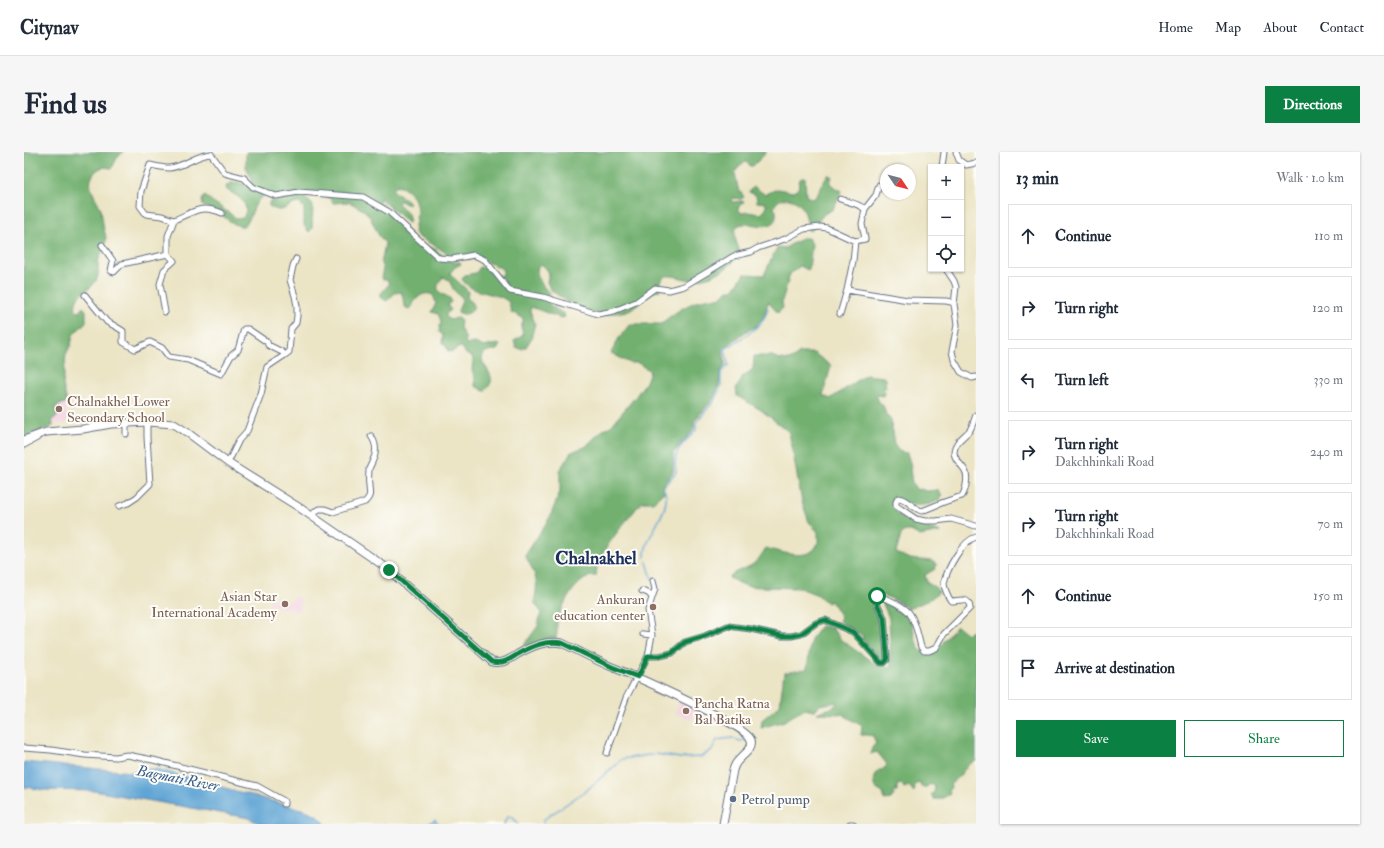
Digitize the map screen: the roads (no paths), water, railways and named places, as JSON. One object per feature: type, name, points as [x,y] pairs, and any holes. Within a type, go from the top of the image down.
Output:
[{"type":"main road","points":[[24,440],[46,432],[83,429],[126,422],[174,424],[228,463],[313,517],[389,570],[492,662],[501,663],[507,661],[536,645],[550,642],[562,643],[696,704],[743,731],[750,737],[752,744],[736,763],[733,770],[723,824]]},
{"type":"street","points":[[942,164],[944,152]]},
{"type":"street","points":[[956,152],[959,160],[966,165],[976,163]]},
{"type":"street","points":[[222,213],[212,209],[202,208],[174,220],[162,216],[146,214],[140,206],[141,191],[150,164],[168,168],[183,164],[202,154],[211,154],[225,173],[244,178],[253,187],[276,196],[299,192],[363,197],[389,212],[439,258],[452,259],[474,255],[485,260],[510,291],[543,296],[598,314],[614,311],[636,302],[655,288],[669,290],[684,286],[734,256],[751,252],[758,248],[785,239],[804,229],[820,227],[827,228],[855,241],[865,239],[862,224],[865,209],[876,195],[879,185]]},
{"type":"street","points":[[840,199],[851,201],[865,209]]},
{"type":"street","points":[[165,312],[160,284],[164,270],[174,261],[168,254],[168,236],[174,220]]},
{"type":"street","points":[[840,314],[853,261],[855,241]]},
{"type":"street","points":[[102,246],[114,261],[111,271],[114,272],[122,264],[168,254]]},
{"type":"street","points":[[228,463],[239,440],[247,431],[261,394],[267,367],[289,352],[292,329],[296,323],[297,306],[294,288],[290,280],[296,259]]},
{"type":"street","points":[[948,272],[956,287],[954,304],[957,325],[952,351],[954,360],[961,372],[972,378],[976,377]]},
{"type":"street","points":[[847,290],[908,300],[946,301],[954,304]]},
{"type":"street","points":[[85,295],[107,322],[123,331],[123,342],[135,349],[150,342],[162,348],[169,357],[188,360],[221,374],[231,356],[238,350],[244,329],[248,329],[267,342],[268,345],[285,355]]},
{"type":"street","points":[[976,415],[970,430],[958,442],[954,452],[956,460],[966,473],[962,496],[922,511],[915,508],[900,497],[896,502],[896,506],[920,520],[936,521],[951,518],[976,526]]},
{"type":"street","points":[[126,422],[126,434]]},
{"type":"street","points":[[119,506],[128,503],[137,497],[150,484],[147,422]]},
{"type":"street","points":[[24,445],[46,432]]},
{"type":"street","points":[[313,517],[315,511],[320,509],[324,508],[333,512],[368,500],[371,492],[368,485],[370,467],[374,459],[375,451],[375,441],[371,436]]},
{"type":"street","points":[[648,656],[660,656],[672,653],[685,642],[705,636],[728,626],[751,629],[782,636],[792,636],[801,634],[816,623],[825,620],[853,632],[881,663],[884,663],[887,660],[884,618],[877,604],[877,596],[884,598],[910,612],[921,647],[924,651],[933,650],[936,648],[944,634],[970,608],[966,600],[951,601],[948,598],[944,583],[951,564],[967,542],[976,537]]},
{"type":"street","points":[[607,753],[626,698],[648,656],[648,610],[651,596],[655,589],[653,581]]},
{"type":"street","points":[[642,591],[651,596]]},
{"type":"street","points":[[24,748],[85,755],[116,757],[127,755],[154,760],[257,786],[284,801],[284,804]]},
{"type":"water","name":"Bagmati River","points":[[24,762],[132,772],[157,769],[308,811],[318,816],[326,824],[260,824],[249,818],[94,791],[44,790],[24,787]]},
{"type":"waterway","points":[[645,557],[649,539],[666,504],[666,495],[663,487],[676,472],[675,458],[679,448],[696,430],[696,422],[714,401],[721,385],[721,372],[728,365],[725,349],[757,327],[766,315],[768,308]]},
{"type":"waterway","points":[[647,562],[652,579]]},
{"type":"waterway","points":[[544,824],[543,820],[587,790],[622,759],[656,754],[680,758],[701,757],[712,750],[717,740],[732,738],[740,741],[747,739]]},
{"type":"waterway","points":[[504,824],[507,817],[511,817],[518,824]]},
{"type":"waterway","points":[[428,824],[435,820],[438,824]]},
{"type":"place","name":"Chalnakhel Lower Secondary School","points":[[59,409]]},
{"type":"place","name":"Asian Star International Academy","points":[[285,604]]},
{"type":"place","name":"Ankuran education center","points":[[653,607]]},
{"type":"place","name":"Pancha Ratna Bal Batika","points":[[686,711]]},
{"type":"place","name":"Petrol pump","points":[[733,799]]},
{"type":"district","name":"Chalnakhel","points":[[596,558]]}]
